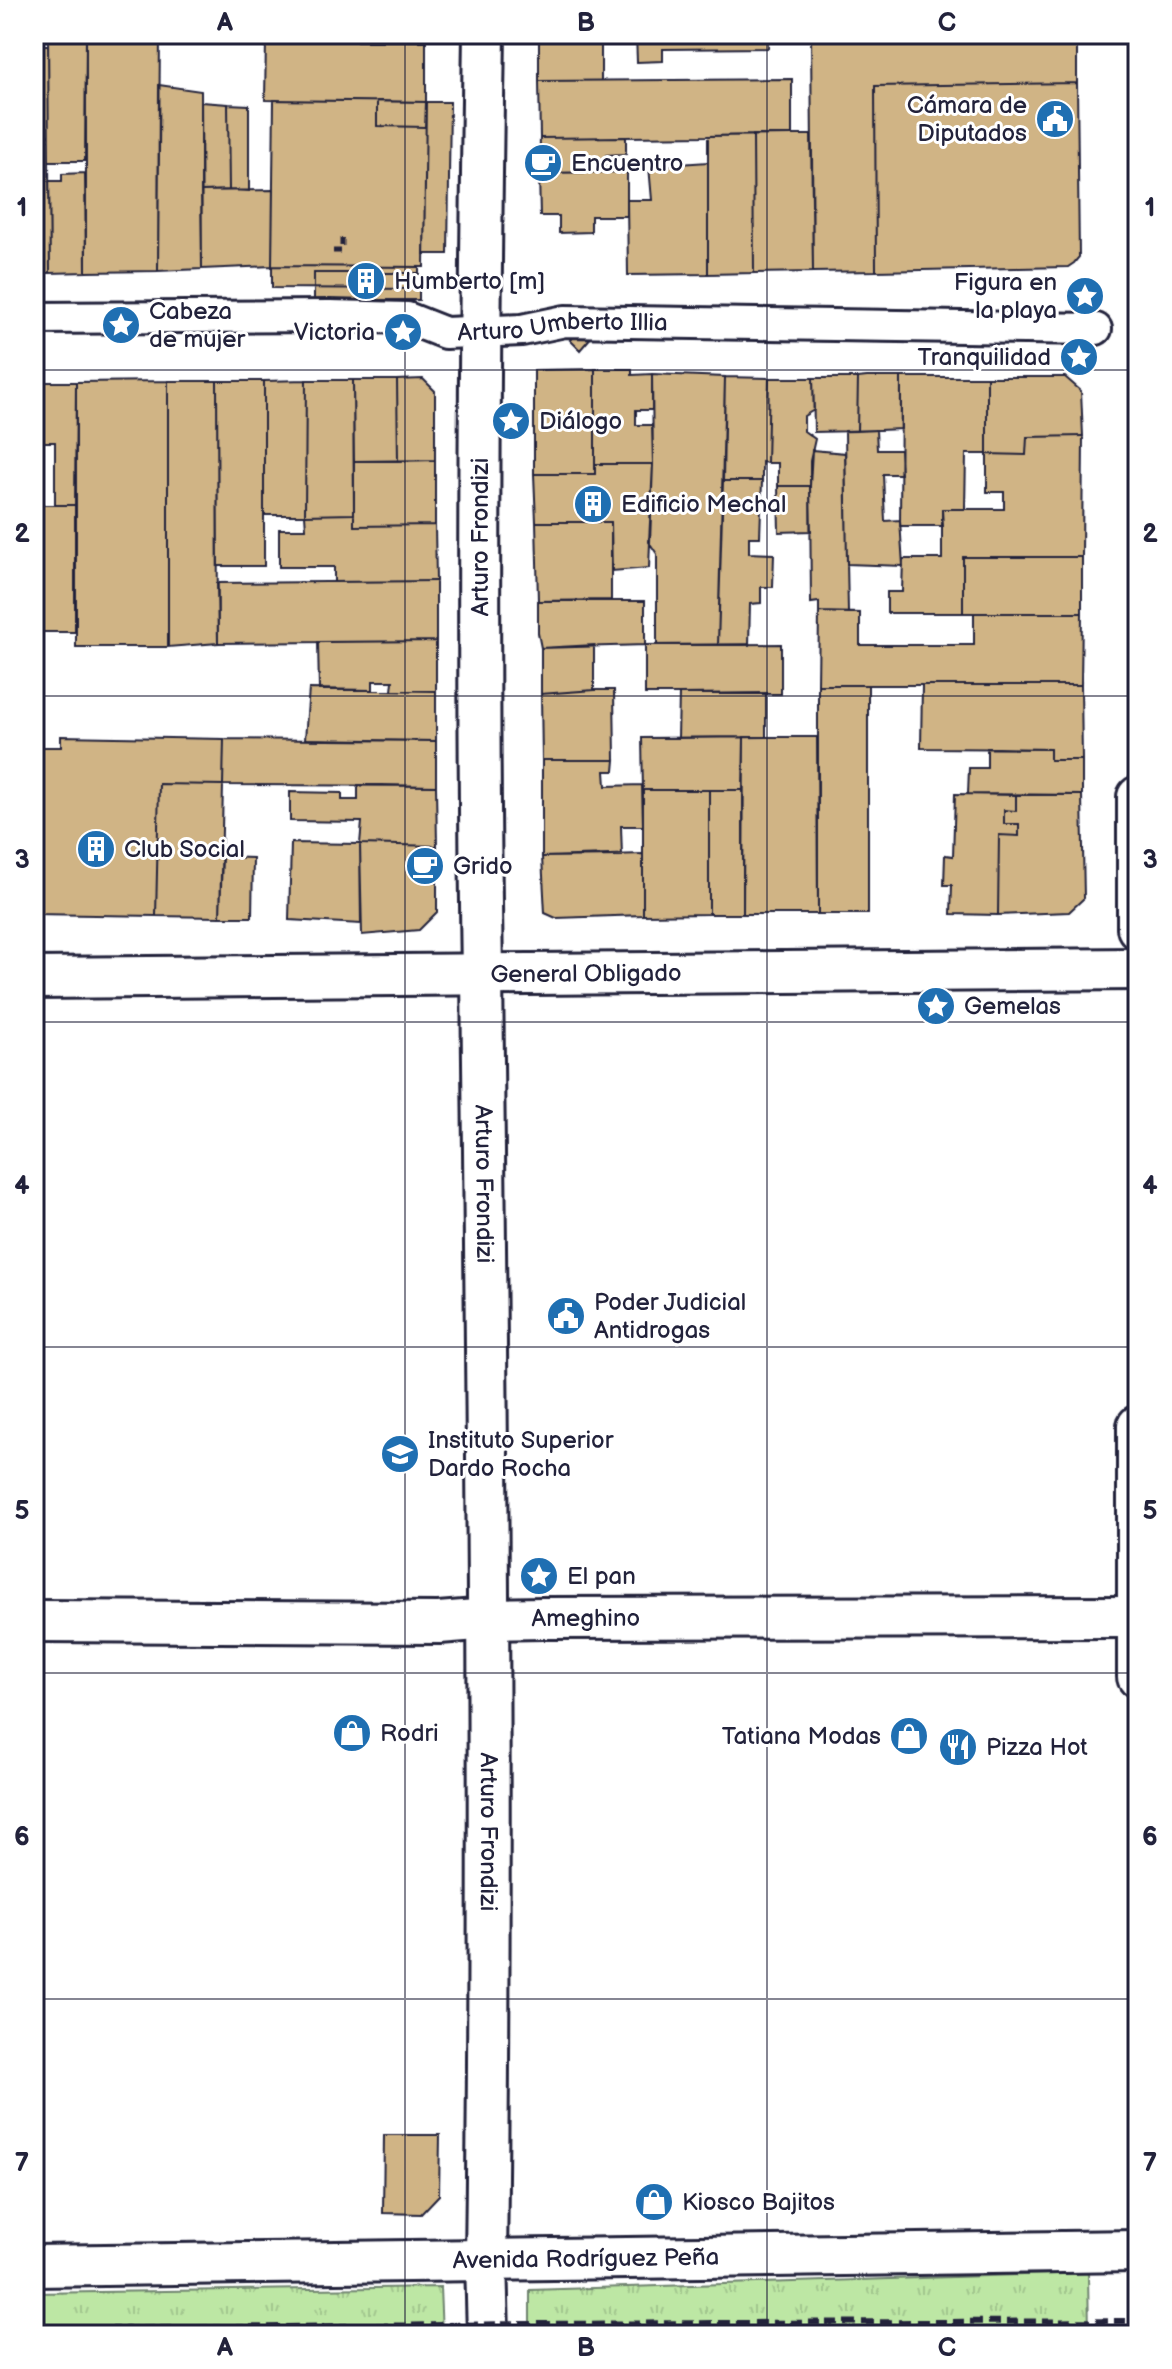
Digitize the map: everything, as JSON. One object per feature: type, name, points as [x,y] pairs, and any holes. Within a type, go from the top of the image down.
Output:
[{"type":"street","name":"Arturo Frondizi","points":[[484,34],[480,332],[482,975],[489,1619],[488,2335]]},
{"type":"street","name":"Arturo Umberto Illia","points":[[34,318],[407,318],[445,333],[522,330],[565,321],[1096,329]]},
{"type":"street","points":[[1138,797],[1138,928]]},
{"type":"street","name":"General Obligado","points":[[34,978],[1138,969]]},
{"type":"street","points":[[1138,1426],[1138,1677]]},
{"type":"street","name":"Ameghino","points":[[34,1621],[439,1623],[489,1619],[1138,1617]]},
{"type":"street","name":"Avenida Rodríguez Peña","points":[[34,2266],[1138,2251]]},
{"type":"path","points":[[333,251],[342,251],[342,235]]},
{"type":"green space","points":[[1088,2273],[1089,2335],[530,2335],[530,2290]]},
{"type":"green space","points":[[440,2287],[442,2335],[34,2335],[34,2293]]},
{"type":"building","points":[[48,34],[86,34],[85,161],[49,161]]},
{"type":"building","points":[[86,34],[160,34],[158,271],[86,272]]},
{"type":"building","points":[[306,34],[426,34],[426,41],[305,41]]},
{"type":"building","points":[[539,34],[601,34],[601,81],[539,81]]},
{"type":"building","points":[[636,34],[768,34],[768,48],[663,49],[663,61],[637,62]]},
{"type":"building","points":[[811,34],[1077,34],[1077,83],[875,86],[876,271],[813,272]]},
{"type":"building","points":[[266,40],[426,41],[426,102],[265,100]]},
{"type":"building","points":[[34,45],[48,45],[50,273],[34,273]]},
{"type":"building","points":[[792,79],[792,135],[540,138],[539,81]]},
{"type":"building","points":[[1077,83],[1079,257],[1074,263],[1068,267],[876,271],[875,86]]},
{"type":"building","points":[[159,85],[201,91],[202,269],[158,271]]},
{"type":"building","points":[[274,100],[426,102],[424,267],[272,266]]},
{"type":"building","points":[[377,101],[426,102],[425,127],[377,126]]},
{"type":"building","points":[[201,102],[228,104],[229,190],[201,191]]},
{"type":"building","points":[[426,102],[450,102],[448,254],[424,254]]},
{"type":"building","points":[[228,104],[249,105],[249,191],[229,190]]},
{"type":"building","points":[[753,135],[754,273],[708,274],[708,136]]},
{"type":"building","points":[[753,135],[811,135],[813,272],[754,273]]},
{"type":"building","points":[[626,137],[626,154],[606,155],[605,172],[539,173],[540,138]]},
{"type":"building","points":[[708,162],[708,274],[628,275],[627,200],[652,200],[649,166]]},
{"type":"building","points":[[627,172],[627,216],[591,216],[591,232],[559,233],[559,216],[540,216],[539,173]]},
{"type":"building","points":[[85,173],[86,272],[50,273],[49,181],[62,181],[62,174]]},
{"type":"building","points":[[273,190],[272,266],[202,269],[201,191]]},
{"type":"building","points":[[272,266],[419,267],[419,289],[272,288]]},
{"type":"building","name":"Humberto [m]","points":[[314,273],[419,273],[419,300],[314,300]]},
{"type":"building","points":[[583,326],[593,335],[580,350],[570,340]]},
{"type":"building","points":[[595,369],[632,369],[632,375],[652,374],[652,410],[636,410],[636,425],[652,425],[653,464],[595,464]]},
{"type":"building","points":[[595,369],[595,474],[534,474],[534,370]]},
{"type":"building","points":[[652,374],[725,377],[718,645],[657,645],[657,554],[649,542],[653,464]]},
{"type":"building","points":[[725,377],[769,378],[767,463],[762,462],[762,481],[723,481]]},
{"type":"building","points":[[901,377],[901,429],[857,431],[858,378]]},
{"type":"building","points":[[901,377],[987,377],[987,454],[966,454],[965,509],[942,509],[943,526],[900,526]]},
{"type":"building","points":[[987,377],[1065,377],[1081,391],[1083,436],[1027,437],[1026,455],[987,454]]},
{"type":"building","points":[[769,378],[813,378],[814,410],[804,416],[804,431],[815,439],[810,461],[810,486],[778,486],[778,463],[767,463]]},
{"type":"building","points":[[813,378],[858,378],[857,431],[814,432]]},
{"type":"building","points":[[423,379],[435,391],[435,460],[398,461],[397,380]]},
{"type":"building","points":[[306,380],[353,380],[354,514],[305,515]]},
{"type":"building","points":[[306,380],[305,515],[264,515],[264,381]]},
{"type":"building","points":[[353,380],[397,380],[398,461],[354,461]]},
{"type":"building","points":[[168,381],[168,647],[76,647],[76,382]]},
{"type":"building","points":[[168,381],[217,381],[218,643],[168,647]]},
{"type":"building","points":[[217,381],[264,381],[264,566],[218,566]]},
{"type":"building","points":[[34,382],[76,382],[75,505],[55,505],[55,442],[34,442]]},
{"type":"building","points":[[876,430],[877,450],[900,450],[901,474],[883,474],[885,521],[900,520],[903,566],[847,564],[845,431]]},
{"type":"building","points":[[1083,436],[1082,557],[963,557],[963,613],[887,613],[887,592],[902,592],[903,559],[942,559],[942,509],[1004,509],[1004,492],[987,492],[987,454],[1026,455],[1027,437]]},
{"type":"building","points":[[812,450],[845,453],[848,613],[819,612],[819,602],[811,603]]},
{"type":"building","points":[[435,460],[435,525],[354,526],[354,461]]},
{"type":"building","name":"Edificio Mechal","points":[[595,464],[653,464],[649,568],[612,571],[611,522],[536,522],[534,474],[595,474]]},
{"type":"building","points":[[723,481],[762,481],[760,537],[749,537],[749,553],[774,554],[773,587],[761,587],[761,603],[750,604],[749,645],[718,645]]},
{"type":"building","points":[[778,486],[810,486],[811,531],[779,532]]},
{"type":"building","points":[[34,505],[75,505],[75,632],[34,632]]},
{"type":"building","points":[[354,514],[354,526],[435,525],[436,581],[334,582],[334,567],[279,567],[279,529],[306,529],[305,515]]},
{"type":"building","points":[[536,522],[611,522],[611,600],[538,601]]},
{"type":"building","points":[[963,557],[1082,557],[1082,613],[963,613]]},
{"type":"building","points":[[436,581],[436,641],[218,643],[217,583]]},
{"type":"building","points":[[538,601],[645,601],[645,645],[541,648]]},
{"type":"building","points":[[819,612],[860,613],[860,645],[974,645],[974,613],[1082,613],[1081,685],[818,685]]},
{"type":"building","points":[[436,641],[436,691],[392,691],[393,681],[373,681],[373,690],[319,690],[318,642]]},
{"type":"building","points":[[781,644],[781,694],[645,694],[645,645]]},
{"type":"building","points":[[594,645],[594,690],[541,694],[541,648]]},
{"type":"building","points":[[818,685],[868,685],[868,914],[818,914]]},
{"type":"building","points":[[922,685],[1081,685],[1082,760],[1050,760],[1050,749],[921,748]]},
{"type":"building","points":[[309,689],[436,691],[436,741],[305,739]]},
{"type":"building","points":[[614,690],[615,760],[542,760],[541,694]]},
{"type":"building","points":[[766,693],[766,737],[678,738],[679,694]]},
{"type":"building","name":"Club Social","points":[[61,736],[224,739],[223,785],[159,784],[156,916],[34,914],[34,771],[39,771],[39,747],[61,747]]},
{"type":"building","points":[[744,737],[743,790],[643,790],[642,738]]},
{"type":"building","points":[[744,737],[817,737],[818,914],[743,914]]},
{"type":"building","points":[[224,739],[436,741],[436,786],[223,785]]},
{"type":"building","points":[[987,748],[1050,749],[1050,760],[1082,760],[1082,795],[968,794],[969,768],[987,768]]},
{"type":"building","points":[[542,760],[615,760],[614,771],[605,771],[606,786],[642,785],[643,826],[621,826],[622,856],[542,857]]},
{"type":"building","points":[[159,784],[223,785],[220,917],[156,916]]},
{"type":"building","points":[[358,785],[436,786],[437,846],[360,844],[362,822],[290,821],[290,792],[342,793],[342,800],[358,800]]},
{"type":"building","points":[[643,790],[709,790],[709,914],[643,915]]},
{"type":"building","points":[[709,790],[743,790],[743,914],[709,914]]},
{"type":"building","points":[[955,794],[1016,795],[1016,811],[1004,810],[1004,824],[1019,824],[1019,836],[999,835],[998,915],[951,914],[952,885],[944,885],[945,855],[953,856]]},
{"type":"building","points":[[1016,795],[1082,795],[1084,898],[1069,912],[998,915],[999,835],[1019,836],[1019,824],[1004,824],[1004,810],[1016,811]]},
{"type":"building","points":[[291,843],[360,844],[361,924],[289,920]]},
{"type":"building","points":[[360,844],[437,846],[437,912],[419,930],[362,935]]},
{"type":"building","points":[[643,854],[643,915],[556,918],[545,913],[542,857]]},
{"type":"building","points":[[222,857],[253,858],[252,917],[220,917]]},
{"type":"building","points":[[384,2135],[440,2135],[439,2195],[421,2214],[383,2213]]},
{"type":"railway","points":[[34,2330],[1138,2321]]},
{"type":"place","name":"Cámara de Diputados","points":[[1055,119]]},
{"type":"place","name":"Encuentro","points":[[543,163]]},
{"type":"place","name":"Humberto [m]","points":[[366,281]]},
{"type":"place","name":"Figura en la playa","points":[[1085,296]]},
{"type":"place","name":"Cabeza de mujer","points":[[121,325]]},
{"type":"place","name":"Victoria","points":[[403,332]]},
{"type":"place","name":"Tranquilidad","points":[[1079,357]]},
{"type":"place","name":"Diálogo","points":[[511,421]]},
{"type":"place","name":"Edificio Mechal","points":[[593,504]]},
{"type":"place","name":"Club Social","points":[[96,849]]},
{"type":"place","name":"Grido","points":[[425,866]]},
{"type":"place","name":"Gemelas","points":[[936,1006]]},
{"type":"place","name":"Poder Judicial Antidrogas","points":[[566,1316]]},
{"type":"place","name":"Instituto Superior Dardo Rocha","points":[[400,1454]]},
{"type":"place","name":"El pan","points":[[539,1576]]},
{"type":"place","name":"Rodri","points":[[352,1733]]},
{"type":"place","name":"Tatiana Modas","points":[[909,1736]]},
{"type":"place","name":"Pizza Hot","points":[[958,1747]]},
{"type":"place","name":"Kiosco Bajitos","points":[[654,2202]]}]
